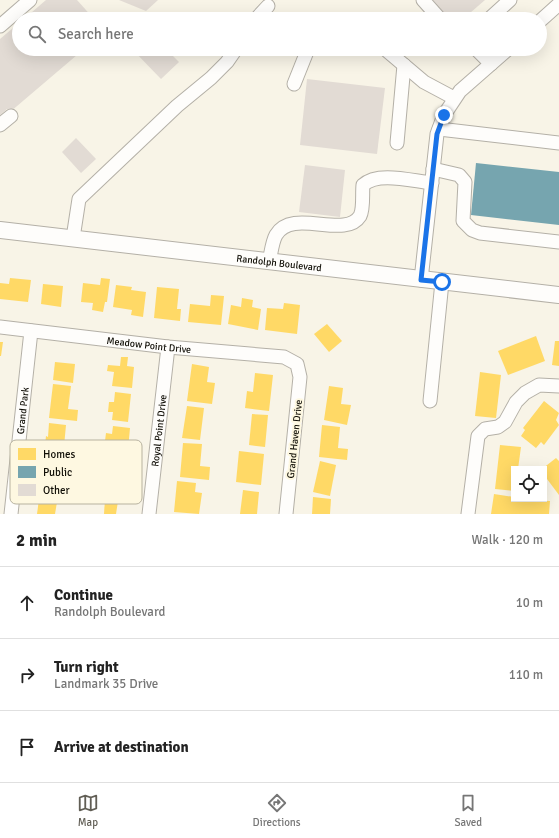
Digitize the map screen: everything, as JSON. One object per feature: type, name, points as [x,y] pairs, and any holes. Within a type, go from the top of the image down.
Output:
[{"type":"main road","name":"Randolph Boulevard","points":[[0,230],[559,295]]},
{"type":"street","points":[[16,12],[30,0]]},
{"type":"street","points":[[423,0],[434,12]]},
{"type":"street","points":[[497,12],[510,0]]},
{"type":"street","points":[[547,15],[559,4]]},
{"type":"street","points":[[262,12],[268,6]]},
{"type":"street","points":[[0,26],[12,16]]},
{"type":"street","points":[[73,238],[79,199],[177,106],[211,78],[231,56]]},
{"type":"street","points":[[294,84],[305,56]]},
{"type":"street","points":[[393,56],[424,82],[454,98]]},
{"type":"street","points":[[483,56],[491,64]]},
{"type":"street","points":[[421,280],[433,169],[439,129],[444,115],[454,98],[500,56]]},
{"type":"street","points":[[397,143],[404,65]]},
{"type":"street","points":[[0,125],[11,116]]},
{"type":"street","points":[[439,129],[559,143]]},
{"type":"street","points":[[433,169],[459,174],[462,177],[465,182],[463,222],[472,230],[480,233],[559,242]]},
{"type":"street","points":[[269,262],[277,234],[286,227],[301,223],[344,225],[355,222],[361,215],[363,185],[369,179],[379,177],[432,183]]},
{"type":"street","points":[[430,401],[442,282]]},
{"type":"street","name":"Meadow Point Drive","points":[[0,327],[168,347],[284,357],[297,364]]},
{"type":"street","name":"Grand Park","points":[[19,440],[31,331]]},
{"type":"street","name":"Royal Point Drive","points":[[149,514],[168,347]]},
{"type":"street","name":"Grand Haven Drive","points":[[286,514],[300,377],[297,364]]},
{"type":"street","points":[[468,514],[478,436],[485,429],[498,427],[506,422],[516,402],[525,393],[539,385],[559,386]]},
{"type":"street","name":"Grand Park","points":[[11,514],[12,504]]},
{"type":"building: Homes","points":[[10,278],[31,280],[28,302],[0,299],[0,283],[9,284]]},
{"type":"building: Homes","points":[[101,278],[110,279],[107,302],[105,302],[103,312],[92,310],[93,303],[81,302],[83,283],[100,285]]},
{"type":"building: Homes","points":[[43,284],[63,286],[61,307],[41,304]]},
{"type":"building: Homes","points":[[116,285],[132,287],[131,290],[146,292],[143,317],[131,315],[132,310],[113,307]]},
{"type":"building: Homes","points":[[157,287],[179,289],[177,309],[181,309],[180,321],[154,318]]},
{"type":"building: Homes","points":[[211,295],[224,296],[221,325],[188,322],[190,304],[210,306]]},
{"type":"building: Homes","points":[[242,298],[253,300],[252,307],[261,309],[258,330],[228,324],[231,305],[241,307]]},
{"type":"building: Homes","points":[[284,303],[300,305],[297,334],[265,330],[267,308],[283,309]]},
{"type":"building: Homes","points":[[327,324],[342,341],[329,352],[314,334]]},
{"type":"building: Homes","points":[[536,336],[545,361],[508,375],[498,351]]},
{"type":"building: Homes","points":[[555,341],[559,341],[559,366],[552,365]]},
{"type":"building: Homes","points":[[0,342],[3,342],[1,356],[0,356]]},
{"type":"building: Homes","points":[[121,357],[128,357],[127,366],[134,367],[132,388],[112,386],[114,372],[107,371],[108,365],[120,366]]},
{"type":"building: Homes","points":[[55,362],[75,364],[73,383],[53,380]]},
{"type":"building: Homes","points":[[192,364],[209,367],[207,382],[215,383],[212,404],[187,401]]},
{"type":"building: Homes","points":[[480,372],[501,375],[496,418],[475,416]]},
{"type":"building: Homes","points":[[255,373],[273,375],[269,411],[245,408],[247,391],[253,392]]},
{"type":"building: Homes","points":[[53,384],[71,386],[68,409],[78,410],[77,421],[49,418]]},
{"type":"building: Homes","points":[[329,386],[343,388],[341,404],[351,405],[347,425],[324,420]]},
{"type":"building: Homes","points":[[115,392],[131,394],[128,422],[112,420],[113,412],[108,412],[109,402],[114,402]]},
{"type":"building: Homes","points":[[544,401],[559,413],[556,420],[559,425],[544,445],[541,442],[536,448],[521,436],[525,430],[523,428]]},
{"type":"building: Homes","points":[[187,406],[204,408],[200,440],[182,438]]},
{"type":"building: Homes","points":[[252,414],[268,415],[265,447],[249,445]]},
{"type":"building: Homes","points":[[49,423],[66,425],[65,440],[46,440],[46,436],[48,437]]},
{"type":"building: Homes","points":[[322,425],[340,427],[338,448],[348,449],[347,460],[319,457]]},
{"type":"building: Homes","points":[[113,426],[130,428],[129,440],[105,440],[106,433],[112,434]]},
{"type":"building: Homes","points":[[183,443],[202,444],[200,466],[210,467],[209,480],[180,477]]},
{"type":"building: Homes","points":[[500,445],[521,447],[518,466],[511,466],[511,491],[495,489]]},
{"type":"building: Homes","points":[[239,451],[264,454],[261,485],[236,482]]},
{"type":"building: Homes","points":[[556,458],[559,461],[559,495],[547,479],[546,466]]},
{"type":"building: Homes","points":[[320,461],[336,465],[330,496],[313,492]]},
{"type":"building: Homes","points":[[177,481],[196,483],[195,492],[202,493],[199,514],[174,512]]},
{"type":"building: Homes","points":[[243,490],[259,492],[257,514],[240,514]]},
{"type":"building: Homes","points":[[494,494],[511,497],[511,502],[550,501],[549,514],[491,514]]},
{"type":"building: Homes","points":[[313,497],[331,499],[330,514],[312,514]]},
{"type":"building: Homes","points":[[38,504],[57,504],[55,514],[37,514]]},
{"type":"building: Homes","points":[[105,504],[118,504],[116,514],[104,514]]},
{"type":"building: Public","points":[[476,163],[559,172],[559,225],[471,215]]},
{"type":"building: Other","points":[[46,0],[77,0],[88,12],[32,12]]},
{"type":"building: Other","points":[[119,0],[158,0],[146,11]]},
{"type":"building: Other","points":[[431,0],[485,0],[471,12],[441,12]]},
{"type":"building: Other","points":[[12,29],[12,56],[76,56],[10,112],[7,109],[0,115],[0,39]]},
{"type":"building: Other","points":[[139,56],[173,56],[179,62],[161,79]]},
{"type":"building: Other","points":[[307,79],[385,88],[377,154],[300,145]]},
{"type":"building: Other","points":[[76,138],[96,159],[81,173],[62,152]]},
{"type":"building: Other","points":[[305,165],[345,170],[340,217],[299,212]]},
{"type":"route","points":[[442,282],[421,280],[437,134],[444,115]]}]
